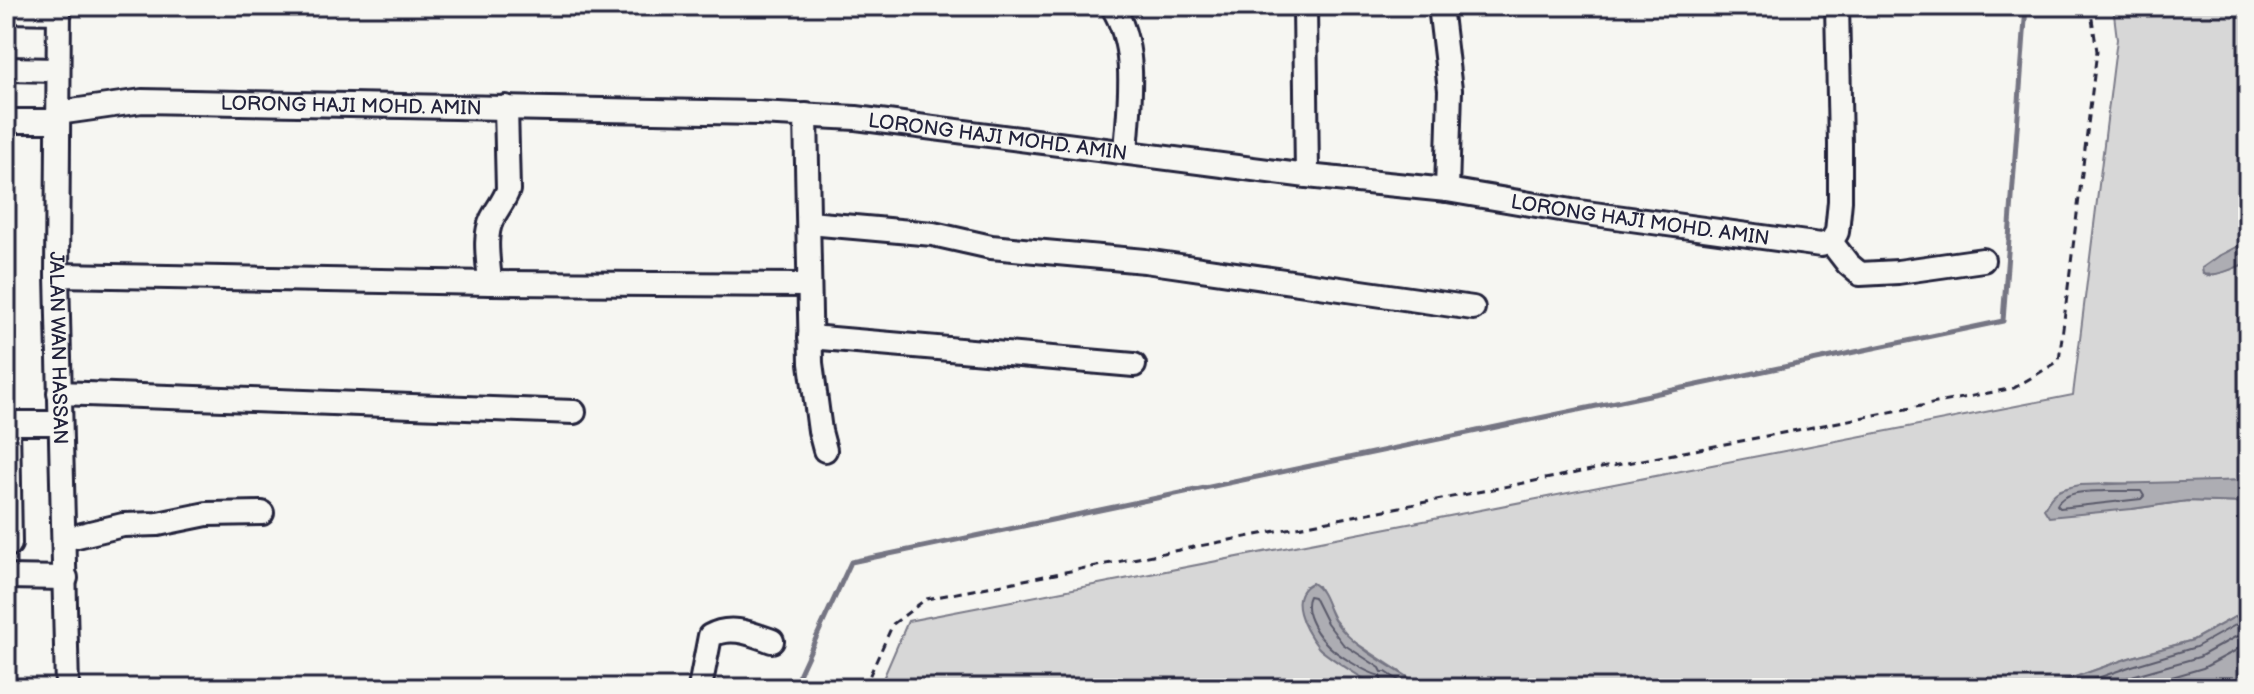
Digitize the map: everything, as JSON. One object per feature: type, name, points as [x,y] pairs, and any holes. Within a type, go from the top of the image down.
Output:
[{"type":"street","points":[[1112,6],[1126,37],[1130,87],[1126,152]]},
{"type":"street","points":[[1305,6],[1307,176]]},
{"type":"street","points":[[1440,6],[1450,90],[1447,190]]},
{"type":"street","points":[[1837,6],[1840,144],[1837,232],[1831,242],[1860,274],[1983,260]]},
{"type":"street","points":[[6,11],[59,9]]},
{"type":"street","name":"JALAN WAN HASSAN","points":[[59,9],[57,275],[67,688]]},
{"type":"street","points":[[6,69],[58,70]]},
{"type":"street","name":"LORONG HAJI MOHD. AMIN","points":[[6,121],[58,117],[142,101],[506,107],[856,118],[1307,176],[1447,190],[1572,211],[1821,245],[1831,242]]},
{"type":"street","points":[[490,283],[488,234],[491,221],[508,190],[506,107]]},
{"type":"street","points":[[806,115],[810,337],[820,431],[825,450]]},
{"type":"street","points":[[809,223],[933,234],[991,247],[1145,261],[1473,308]]},
{"type":"street","points":[[57,275],[809,285]]},
{"type":"street","points":[[810,337],[1134,365]]},
{"type":"street","points":[[59,393],[574,412]]},
{"type":"street","points":[[10,544],[7,423],[60,423]]},
{"type":"street","points":[[65,539],[123,525],[158,524],[207,514],[262,513]]},
{"type":"street","points":[[6,577],[66,578]]},
{"type":"street","points":[[700,688],[710,636],[720,630],[738,630],[772,641]]},
{"type":"path","points":[[864,688],[893,624],[926,599],[2014,388],[2059,361],[2097,51],[2090,6]]},
{"type":"shaded area","points":[[2113,6],[2248,6],[2248,241],[2219,256],[2208,276],[2248,262],[2248,480],[2106,483],[2132,509],[2187,501],[2248,503],[2248,605],[2242,613],[2193,640],[2129,658],[2044,688],[1425,688],[1350,639],[1334,619],[1318,586],[1306,586],[1380,688],[879,688],[908,621],[2073,395],[2117,39]]},
{"type":"water","points":[[2248,241],[2248,262],[2220,273],[2203,274],[2202,268]]},
{"type":"water","points":[[2248,480],[2248,503],[2187,501],[2049,517],[2044,509],[2058,491],[2080,485]]},
{"type":"water","points":[[1312,583],[1323,595],[1342,630],[1376,658],[1425,688],[1381,688],[1318,647],[1303,622],[1299,604],[1304,588]]},
{"type":"water","points":[[2248,605],[2248,688],[2044,688],[2129,658],[2193,640],[2242,613]]},
{"type":"waterway","points":[[793,688],[851,562],[2003,321],[2026,6]]}]
